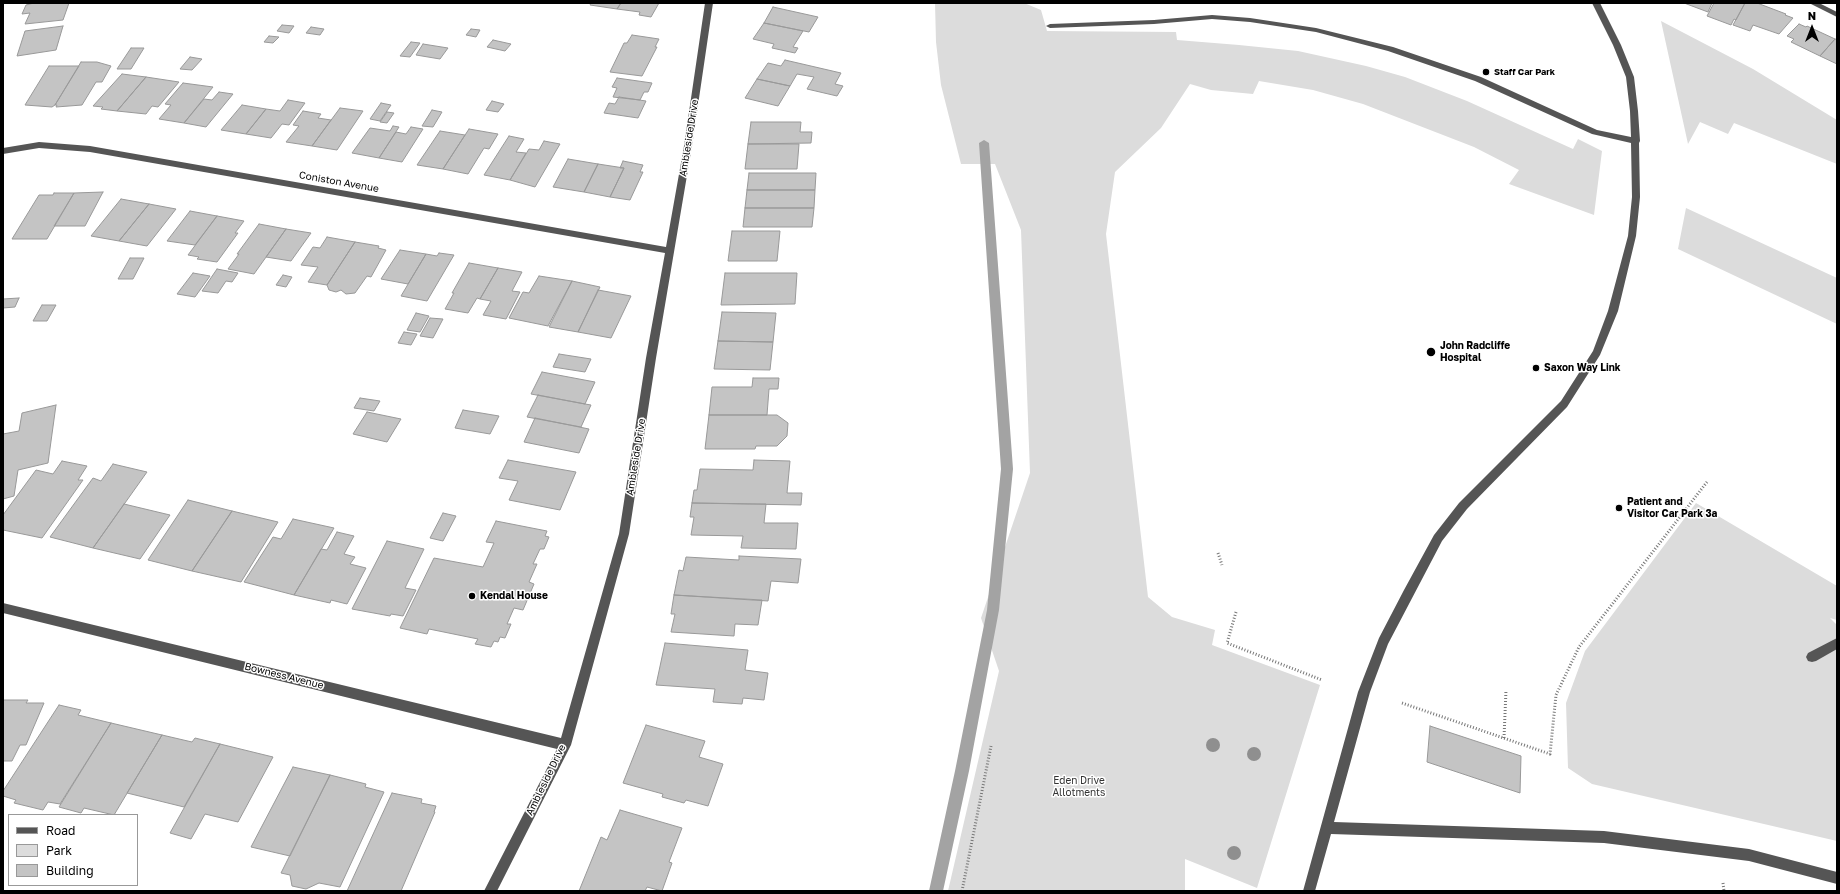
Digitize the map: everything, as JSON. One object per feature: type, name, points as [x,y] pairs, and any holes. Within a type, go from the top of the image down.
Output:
[{"type":"street","name":"Ambleside Drive","points":[[490,891],[564,745],[624,534],[651,358],[688,146],[709,3]]},
{"type":"street","points":[[1309,891],[1366,685],[1383,642],[1438,538],[1463,506],[1564,404],[1597,352],[1613,311],[1632,236],[1636,197],[1636,141],[1630,77],[1617,45],[1596,3]]},
{"type":"street","points":[[1813,3],[1837,15]]},
{"type":"street","points":[[1050,26],[1154,22],[1212,17],[1250,20],[1316,30],[1390,49],[1478,78],[1596,132],[1636,141]]},
{"type":"street","name":"Coniston Avenue","points":[[3,152],[39,145],[90,149],[670,251]]},
{"type":"street","name":"Bowness Avenue","points":[[3,608],[564,745]]},
{"type":"street","points":[[1812,657],[1837,643]]},
{"type":"street","points":[[1327,828],[1604,837],[1749,855],[1837,878]]},
{"type":"path","points":[[1402,704],[1550,754],[1556,696],[1579,647],[1707,482]]},
{"type":"path","points":[[1218,552],[1222,565]]},
{"type":"path","points":[[1236,612],[1227,643],[1322,680]]},
{"type":"path","points":[[1504,738],[1506,690]]},
{"type":"path","points":[[962,891],[991,746]]},
{"type":"path","points":[[1723,883],[1724,891]]},
{"type":"green space","name":"Eden Drive Allotments","points":[[935,3],[1024,3],[1041,10],[1047,31],[1176,32],[1177,40],[1298,51],[1366,66],[1405,77],[1467,101],[1573,149],[1578,139],[1602,151],[1594,215],[1509,184],[1519,170],[1474,147],[1363,104],[1313,90],[1259,81],[1253,94],[1211,90],[1190,84],[1161,128],[1115,172],[1106,234],[1148,597],[1172,617],[1215,630],[1212,645],[1320,685],[1257,888],[1185,859],[1185,891],[948,891],[999,671],[981,618],[1030,473],[1021,230],[995,164],[961,164],[941,85],[936,42]]},
{"type":"green space","points":[[1661,21],[1753,69],[1837,120],[1837,164],[1734,123],[1728,134],[1700,122],[1688,144]]},
{"type":"green space","points":[[1686,208],[1837,278],[1837,324],[1678,249]]},
{"type":"green space","points":[[1696,503],[1837,586],[1837,620],[1830,618],[1837,625],[1837,841],[1592,784],[1568,768],[1566,703],[1585,651]]},
{"type":"building","points":[[34,3],[69,3],[63,20],[25,24],[30,13],[22,14],[26,5]]},
{"type":"building","points":[[591,3],[621,3],[617,9],[590,5]]},
{"type":"building","points":[[621,3],[659,3],[651,17],[639,15],[640,12],[617,9]]},
{"type":"building","points":[[1684,3],[1712,3],[1708,12]]},
{"type":"building","points":[[1714,3],[1745,3],[1736,20],[1734,19],[1731,25],[1707,16]]},
{"type":"building","points":[[1745,3],[1757,3],[1793,18],[1779,34],[1753,25],[1750,31],[1733,25]]},
{"type":"building","points":[[773,7],[818,17],[809,32],[764,23]]},
{"type":"building","points":[[764,23],[803,31],[793,47],[798,48],[795,53],[772,48],[774,44],[753,39]]},
{"type":"building","points":[[1799,24],[1806,27],[1807,26],[1835,39],[1820,56],[1791,42],[1794,39],[1787,36]]},
{"type":"building","points":[[282,25],[294,26],[289,33],[277,31]]},
{"type":"building","points":[[63,26],[56,50],[17,56],[25,31]]},
{"type":"building","points":[[311,27],[324,29],[320,35],[306,33]]},
{"type":"building","points":[[471,29],[480,30],[476,37],[466,35]]},
{"type":"building","points":[[632,35],[659,39],[655,47],[657,47],[642,76],[610,72],[624,43],[627,43]]},
{"type":"building","points":[[269,36],[279,37],[273,43],[264,42]]},
{"type":"building","points":[[1835,39],[1837,40],[1837,64],[1820,56]]},
{"type":"building","points":[[493,40],[511,44],[505,51],[487,47]]},
{"type":"building","points":[[411,42],[420,43],[410,57],[400,56]]},
{"type":"building","points":[[423,44],[448,48],[440,59],[416,55]]},
{"type":"building","points":[[131,48],[144,48],[131,69],[117,69]]},
{"type":"building","points":[[190,57],[202,59],[192,70],[180,69]]},
{"type":"building","points":[[785,60],[841,73],[835,84],[843,86],[837,96],[807,89],[814,77],[797,74],[790,86],[757,79],[768,63],[781,66]]},
{"type":"building","points":[[81,62],[97,62],[111,66],[102,82],[96,82],[82,105],[56,107],[57,105],[55,105]]},
{"type":"building","points":[[49,66],[79,66],[55,105],[52,107],[25,105]]},
{"type":"building","points":[[122,74],[146,77],[117,111],[101,109],[103,107],[93,106]]},
{"type":"building","points":[[146,77],[179,82],[158,107],[152,106],[146,114],[117,111]]},
{"type":"building","points":[[617,78],[652,83],[648,92],[644,92],[640,100],[613,97],[617,88],[612,87]]},
{"type":"building","points":[[757,79],[790,86],[778,106],[745,98]]},
{"type":"building","points":[[183,83],[213,87],[184,123],[159,119],[171,105],[165,104]]},
{"type":"building","points":[[219,92],[233,94],[206,127],[184,123],[204,99],[212,100]]},
{"type":"building","points":[[619,97],[646,101],[638,118],[604,113],[609,103],[615,104]]},
{"type":"building","points":[[288,100],[305,103],[289,125],[282,124],[271,138],[246,134],[266,109],[280,111]]},
{"type":"building","points":[[492,101],[504,104],[498,112],[486,110]]},
{"type":"building","points":[[381,103],[391,105],[380,121],[370,119]]},
{"type":"building","points":[[242,105],[266,109],[246,134],[221,130]]},
{"type":"building","points":[[340,108],[363,111],[337,150],[312,146]]},
{"type":"building","points":[[432,110],[442,112],[433,127],[422,126]]},
{"type":"building","points":[[303,111],[321,114],[318,118],[331,120],[312,146],[286,142],[299,126],[293,125]]},
{"type":"building","points":[[387,112],[394,113],[387,123],[380,122]]},
{"type":"building","points":[[751,122],[801,122],[800,132],[812,132],[811,143],[748,144]]},
{"type":"building","points":[[393,126],[399,127],[379,158],[352,153],[370,128],[390,131]]},
{"type":"building","points":[[411,127],[423,129],[402,162],[379,158],[396,132],[406,134]]},
{"type":"building","points":[[469,129],[498,134],[489,149],[484,148],[468,174],[443,169]]},
{"type":"building","points":[[440,131],[465,135],[443,169],[417,165]]},
{"type":"building","points":[[509,136],[524,139],[516,152],[526,153],[510,180],[484,175]]},
{"type":"building","points":[[544,141],[560,144],[535,187],[510,180],[529,149],[539,150]]},
{"type":"building","points":[[748,144],[799,144],[797,169],[745,169]]},
{"type":"building","points":[[568,159],[598,164],[584,192],[553,187]]},
{"type":"building","points":[[623,161],[643,165],[640,172],[643,172],[630,200],[610,197],[624,168],[620,168]]},
{"type":"building","points":[[598,164],[624,168],[610,197],[584,192]]},
{"type":"building","points":[[749,173],[816,173],[815,190],[747,190]]},
{"type":"building","points":[[747,190],[815,190],[814,208],[745,208]]},
{"type":"building","points":[[103,192],[85,226],[54,226],[74,193]]},
{"type":"building","points":[[54,193],[74,193],[47,239],[12,239],[39,195],[53,195]]},
{"type":"building","points":[[121,199],[149,204],[119,241],[91,236]]},
{"type":"building","points":[[149,204],[176,209],[147,246],[119,241]]},
{"type":"building","points":[[745,208],[814,208],[812,227],[743,227]]},
{"type":"building","points":[[190,211],[217,216],[195,245],[167,241]]},
{"type":"building","points":[[217,216],[244,221],[235,233],[238,233],[217,262],[197,259],[199,257],[188,255]]},
{"type":"building","points":[[259,224],[286,229],[254,274],[228,269],[239,254],[237,254]]},
{"type":"building","points":[[286,229],[311,233],[291,261],[266,257]]},
{"type":"building","points":[[732,231],[780,231],[777,261],[728,261]]},
{"type":"building","points":[[327,237],[355,242],[327,285],[308,282],[318,267],[301,265],[313,247],[320,248]]},
{"type":"building","points":[[355,242],[379,246],[378,248],[386,250],[371,277],[367,276],[355,293],[346,294],[341,290],[336,292],[329,290],[327,285]]},
{"type":"building","points":[[400,250],[426,254],[408,284],[381,279]]},
{"type":"building","points":[[439,253],[454,255],[427,301],[401,296],[426,254],[437,256]]},
{"type":"building","points":[[130,258],[144,258],[133,279],[118,279]]},
{"type":"building","points":[[469,263],[498,268],[480,299],[477,298],[468,313],[445,309],[454,293],[452,293]]},
{"type":"building","points":[[498,268],[522,272],[512,291],[520,292],[506,319],[483,315],[491,301],[480,299]]},
{"type":"building","points":[[217,269],[238,273],[232,282],[226,281],[218,293],[202,291]]},
{"type":"building","points":[[193,273],[210,276],[195,297],[177,294]]},
{"type":"building","points":[[725,273],[797,273],[795,304],[721,305]]},
{"type":"building","points":[[283,275],[292,277],[286,287],[276,285]]},
{"type":"building","points":[[539,276],[572,281],[548,326],[509,318],[523,292],[529,293]]},
{"type":"building","points":[[572,281],[600,287],[578,332],[549,327]]},
{"type":"building","points":[[598,290],[631,296],[611,338],[578,332]]},
{"type":"building","points":[[19,298],[15,307],[3,308],[3,299]]},
{"type":"building","points":[[42,305],[56,305],[47,321],[33,321]]},
{"type":"building","points":[[722,312],[776,313],[773,342],[718,341]]},
{"type":"building","points":[[416,313],[429,316],[420,332],[407,330]]},
{"type":"building","points":[[430,318],[443,319],[433,338],[420,336]]},
{"type":"building","points":[[404,332],[417,334],[411,345],[398,343]]},
{"type":"building","points":[[718,341],[773,342],[770,370],[714,369]]},
{"type":"building","points":[[559,354],[591,359],[585,372],[553,367]]},
{"type":"building","points":[[542,372],[595,382],[585,404],[531,394]]},
{"type":"building","points":[[753,378],[779,378],[778,389],[769,389],[767,415],[709,415],[712,387],[752,387]]},
{"type":"building","points":[[538,395],[591,405],[581,427],[527,417]]},
{"type":"building","points":[[360,398],[380,401],[374,411],[354,408]]},
{"type":"building","points":[[56,405],[48,463],[18,470],[14,496],[3,499],[3,434],[19,431],[22,413]]},
{"type":"building","points":[[463,410],[499,416],[490,434],[455,428]]},
{"type":"building","points":[[367,412],[401,419],[387,442],[353,434]]},
{"type":"building","points":[[709,415],[777,415],[788,423],[787,436],[777,446],[756,446],[755,449],[705,449]]},
{"type":"building","points":[[535,418],[589,429],[579,453],[524,442]]},
{"type":"building","points":[[508,460],[576,472],[560,510],[509,500],[518,481],[499,478]]},
{"type":"building","points":[[754,460],[790,461],[787,493],[802,493],[801,505],[692,503],[694,490],[697,490],[700,469],[753,470]]},
{"type":"building","points":[[62,461],[87,466],[78,480],[83,480],[42,538],[3,530],[3,515],[36,470],[53,474]]},
{"type":"building","points":[[113,464],[147,472],[93,548],[50,537],[93,478],[101,481]]},
{"type":"building","points":[[188,500],[232,511],[192,571],[148,560]]},
{"type":"building","points":[[692,503],[766,504],[764,523],[798,523],[796,549],[741,548],[743,536],[691,535],[694,517],[690,517]]},
{"type":"building","points":[[124,504],[170,515],[140,559],[93,548]]},
{"type":"building","points":[[232,511],[278,522],[241,582],[192,571]]},
{"type":"building","points":[[443,513],[456,516],[443,541],[430,538]]},
{"type":"building","points":[[293,519],[334,528],[294,595],[244,582],[273,537],[281,539]]},
{"type":"building","name":"Kendal House","points":[[496,521],[547,531],[545,536],[549,537],[544,549],[540,549],[533,564],[537,564],[529,582],[534,584],[523,610],[514,608],[507,624],[511,624],[505,638],[500,637],[498,642],[494,641],[491,647],[475,644],[478,639],[429,629],[427,634],[400,628],[434,558],[483,567],[494,543],[486,542]]},
{"type":"building","points":[[337,532],[354,536],[344,554],[355,557],[350,564],[366,568],[347,604],[331,600],[330,603],[294,595],[321,549],[327,550]]},
{"type":"building","points":[[387,541],[424,549],[405,588],[416,590],[403,616],[391,614],[390,616],[352,609]]},
{"type":"building","points":[[739,556],[801,559],[798,583],[771,581],[768,601],[674,595],[679,570],[683,571],[686,557],[739,560]]},
{"type":"building","points":[[674,595],[762,600],[758,625],[735,624],[734,636],[671,632],[675,614],[671,614]]},
{"type":"building","points":[[665,643],[748,650],[745,670],[768,673],[764,700],[743,698],[742,704],[713,702],[715,689],[656,685]]},
{"type":"building","points":[[3,700],[28,700],[26,703],[44,703],[26,745],[20,745],[12,761],[3,761]]},
{"type":"building","points":[[59,705],[81,710],[78,715],[111,723],[60,804],[48,802],[43,810],[14,803],[16,800],[3,796],[3,791]]},
{"type":"building","points":[[111,723],[162,735],[115,814],[84,808],[81,813],[59,807]]},
{"type":"building","points":[[646,725],[705,741],[699,757],[723,764],[708,806],[686,800],[684,803],[662,797],[663,794],[623,783]]},
{"type":"building","points":[[1430,726],[1521,756],[1520,793],[1427,762]]},
{"type":"building","points":[[162,735],[192,742],[195,738],[220,744],[184,807],[127,793]]},
{"type":"building","points":[[220,744],[273,757],[238,822],[205,814],[191,839],[170,833]]},
{"type":"building","points":[[293,767],[330,775],[290,856],[251,847]]},
{"type":"building","points":[[330,775],[366,784],[365,787],[384,792],[340,887],[319,883],[306,889],[292,886],[290,875],[281,873]]},
{"type":"building","points":[[392,793],[422,799],[421,803],[436,806],[435,812],[401,891],[347,891]]},
{"type":"building","points":[[620,810],[682,828],[669,862],[672,863],[662,891],[647,887],[645,891],[579,891],[601,837],[607,840]]},
{"type":"waterway","points":[[936,891],[962,771],[993,610],[1007,469],[984,143]]},
{"type":"place","name":"Staff Car Park","points":[[1486,72]]},
{"type":"place","name":"John Radcliffe Hospital","points":[[1431,352]]},
{"type":"place","name":"Saxon Way Link","points":[[1536,368]]},
{"type":"place","name":"Patient and Visitor Car Park 3a","points":[[1619,508]]},
{"type":"place","name":"Kendal House","points":[[472,596]]}]
